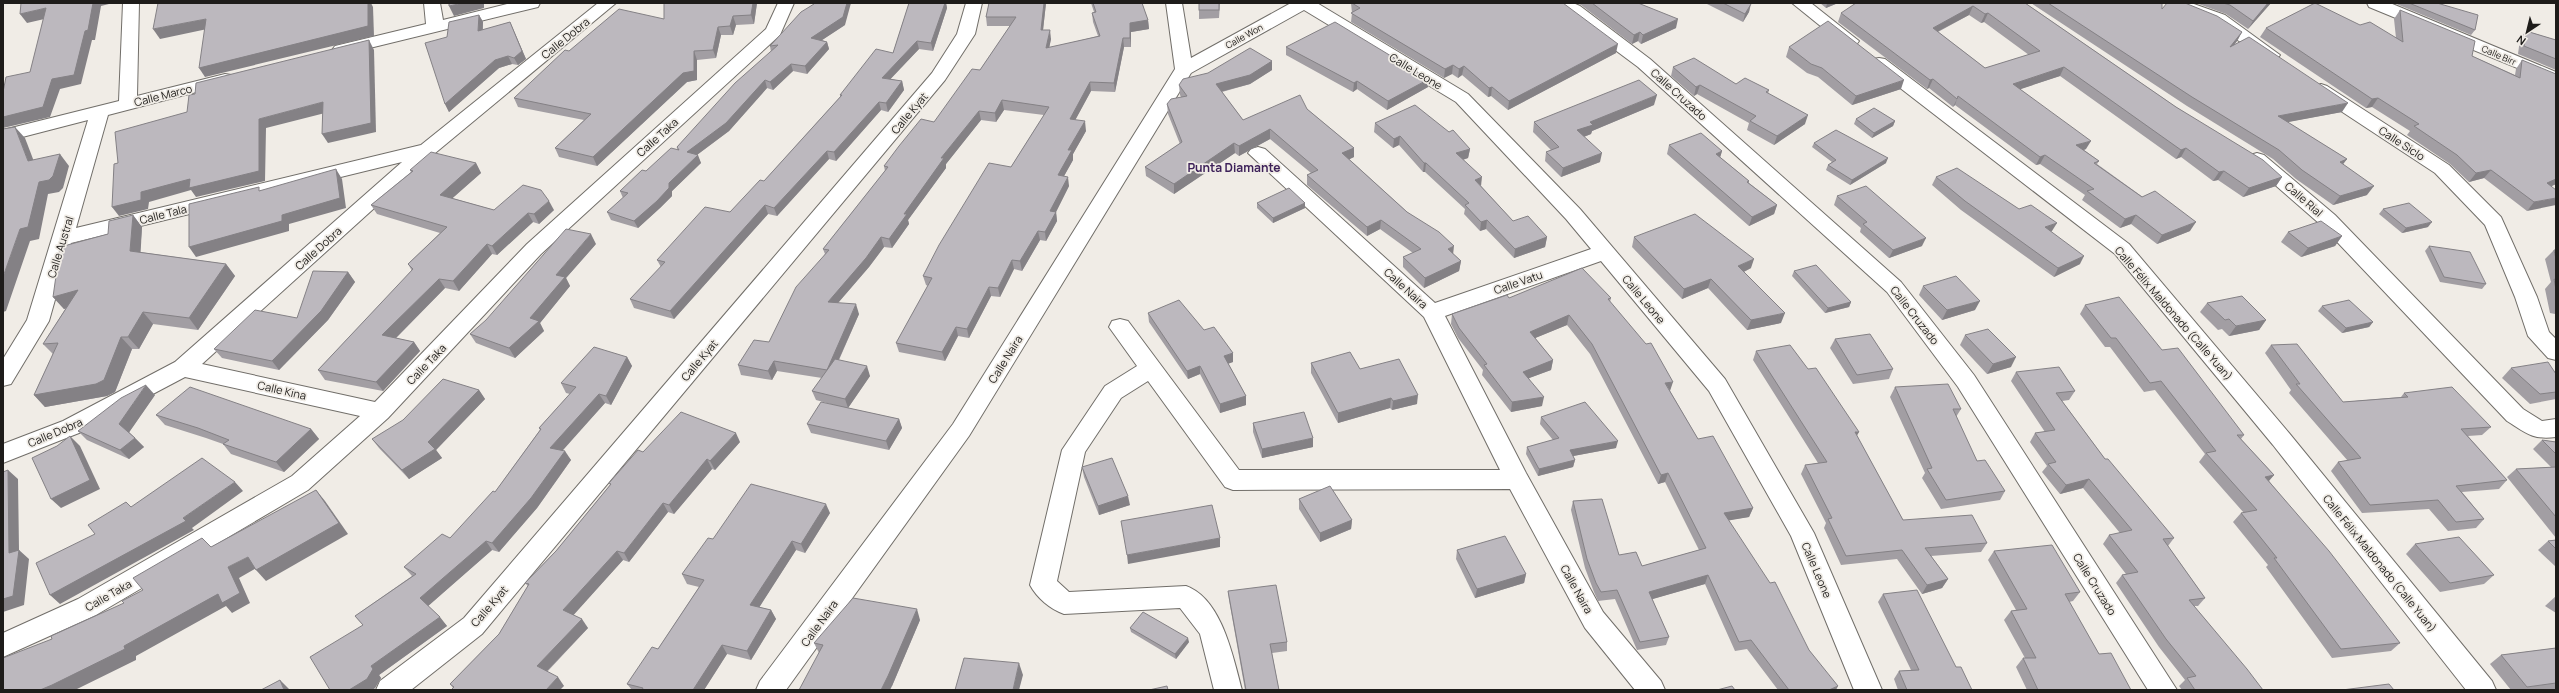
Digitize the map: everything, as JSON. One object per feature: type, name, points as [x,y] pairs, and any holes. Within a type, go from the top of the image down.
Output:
[{"type":"street","points":[[128,103],[131,3]]},
{"type":"street","points":[[432,3],[435,27]]},
{"type":"street","points":[[328,54],[532,3]]},
{"type":"street","name":"Calle Dobra","points":[[3,454],[71,427],[183,368],[428,150],[608,3]]},
{"type":"street","name":"Calle Taka","points":[[3,645],[87,607],[300,483],[380,412],[534,249],[774,31],[786,3]]},
{"type":"street","name":"Calle Kyat","points":[[390,690],[473,626],[509,584],[939,76],[966,34],[974,3]]},
{"type":"street","points":[[1174,3],[1184,69]]},
{"type":"street","name":"Calle Won","points":[[1184,69],[1305,3]]},
{"type":"street","name":"Calle Leone","points":[[1305,3],[1462,98],[1573,214],[1717,386],[1802,533],[1868,690]]},
{"type":"street","name":"Calle Cruzado","points":[[1560,3],[1574,10],[1644,63],[1894,287],[1966,381],[2163,690]]},
{"type":"street","name":"Calle Félix Maldonado (Calle Yuan)","points":[[1800,3],[2122,249],[2281,439],[2482,690]]},
{"type":"street","points":[[2175,3],[2219,19],[2288,67]]},
{"type":"street","name":"Calle Birr","points":[[2375,3],[2556,79]]},
{"type":"street","name":"Calle Naira","points":[[770,690],[961,430],[1184,69]]},
{"type":"street","name":"Calle Marco","points":[[3,136],[100,110],[243,75]]},
{"type":"street","name":"Calle Siclo","points":[[2307,80],[2442,169],[2494,222],[2526,297],[2539,336],[2556,352]]},
{"type":"street","name":"Calle Austral","points":[[3,378],[38,321],[100,110]]},
{"type":"street","name":"Calle Rial","points":[[2238,148],[2265,164],[2328,220],[2515,415],[2539,430],[2556,428]]},
{"type":"street","name":"Calle Tala","points":[[62,238],[428,150]]},
{"type":"street","name":"Calle Naira","points":[[1258,153],[1432,312],[1517,480],[1594,620],[1651,690]]},
{"type":"street","name":"Calle Vatu","points":[[1432,312],[1605,252]]},
{"type":"street","points":[[1120,327],[1233,480],[1517,480]]},
{"type":"street","name":"Calle Kina","points":[[183,368],[380,412]]},
{"type":"street","points":[[1150,369],[1113,392],[1074,450],[1043,585],[1064,603],[1186,597],[1212,629],[1228,690]]},
{"type":"building","points":[[21,3],[93,3],[88,30],[85,31],[74,75],[52,79],[43,107],[3,117],[3,92],[6,77],[30,72],[46,8],[20,14]]},
{"type":"building","points":[[158,3],[368,3],[368,26],[199,68],[206,19],[153,29]]},
{"type":"building","points":[[449,3],[463,3],[449,6]]},
{"type":"building","points":[[664,3],[753,3],[751,15],[733,16],[730,26],[718,27],[713,50],[694,51],[694,71],[683,73],[593,157],[555,148],[591,114],[514,98],[565,50],[569,51],[619,9],[664,19]]},
{"type":"building","points":[[815,3],[847,3],[843,17],[811,38],[827,42],[805,66],[791,64],[770,82],[765,80],[726,123],[687,152],[698,155],[669,183],[669,188],[657,201],[634,221],[607,212],[628,193],[620,191],[642,170],[646,171],[671,148],[679,150],[677,147],[735,83],[778,45],[770,46],[801,12]]},
{"type":"building","points":[[909,3],[945,3],[931,43],[917,41],[882,78],[902,81],[886,103],[879,102],[834,152],[827,151],[774,208],[765,205],[670,311],[630,299],[665,262],[657,260],[705,207],[730,212],[760,180],[764,181],[842,95],[840,95],[876,49],[893,53]]},
{"type":"building","points":[[989,3],[1044,3],[1041,30],[1050,30],[1046,48],[1100,36],[1092,13],[1096,12],[1093,3],[1142,3],[1148,20],[1130,23],[1130,38],[1123,38],[1114,83],[1090,82],[1070,119],[1085,121],[1068,150],[1072,150],[1058,175],[1068,177],[1050,211],[1056,212],[1045,232],[1038,231],[1020,261],[1012,260],[998,288],[989,287],[967,329],[956,327],[942,352],[896,343],[932,278],[923,276],[939,245],[989,163],[1011,167],[1049,107],[1002,100],[995,113],[979,111],[941,158],[944,158],[904,214],[907,214],[889,239],[881,237],[866,258],[828,302],[856,304],[827,370],[774,361],[768,371],[738,365],[754,340],[769,342],[796,287],[829,250],[823,249],[888,167],[884,166],[921,119],[934,122],[972,69],[980,70],[1016,17],[986,17]]},
{"type":"building","points":[[1199,3],[1219,3],[1219,10],[1199,10]]},
{"type":"building","points":[[1352,3],[1563,3],[1618,44],[1509,101],[1492,87],[1489,88],[1464,66],[1459,69],[1453,65],[1445,69],[1351,13],[1360,8]]},
{"type":"building","points":[[1592,3],[1638,3],[1678,19],[1643,35],[1640,32],[1634,35]]},
{"type":"building","points":[[1723,3],[1750,3],[1751,4],[1745,14]]},
{"type":"building","points":[[1856,3],[2025,3],[2176,107],[2263,160],[2282,177],[2249,188],[2224,171],[2219,172],[2186,148],[2181,150],[2064,67],[2013,84],[2091,141],[2076,145],[2099,161],[2094,163],[2142,197],[2155,191],[2196,222],[2162,235],[2136,215],[2125,219],[2087,191],[2094,189],[2045,155],[2040,157],[1958,96],[1957,99],[1933,79],[1930,80],[1841,13]],"holes":[[[1973,6],[1985,14],[1988,13],[2040,51],[1985,68],[1933,28]]]},
{"type":"building","points":[[2048,3],[2162,3],[2162,9],[2167,3],[2185,3],[2217,16],[2242,32],[2230,47],[2249,37],[2348,103],[2278,116],[2347,159],[2340,162],[2374,186],[2340,196],[2302,170],[2279,150],[2192,97]]},
{"type":"building","points":[[2223,3],[2268,3],[2253,21],[2230,5]]},
{"type":"building","points":[[2315,3],[2360,25],[2370,22],[2403,42],[2400,10],[2475,41],[2472,56],[2520,78],[2522,60],[2556,74],[2556,179],[2547,183],[2556,190],[2556,198],[2534,202],[2491,170],[2476,173],[2457,155],[2414,126],[2419,124],[2378,98],[2372,99],[2266,28]]},
{"type":"building","points":[[2409,3],[2437,3],[2478,15],[2475,30]]},
{"type":"building","points":[[479,15],[478,31],[510,22],[522,51],[514,58],[508,56],[495,60],[445,104],[425,43],[447,37],[449,22]]},
{"type":"building","points":[[1828,21],[1904,80],[1856,96],[1822,68],[1811,64],[1789,47]]},
{"type":"building","points":[[1335,22],[1429,79],[1388,101],[1357,81],[1354,83],[1286,47]]},
{"type":"building","points":[[2526,31],[2556,40],[2556,59],[2524,46]]},
{"type":"building","points":[[369,40],[371,123],[322,134],[323,102],[259,119],[259,171],[189,188],[190,179],[141,192],[141,200],[112,207],[114,164],[118,163],[115,132],[187,112],[189,95],[195,94],[196,83]]},
{"type":"building","points":[[1250,48],[1272,61],[1250,75],[1216,84],[1243,120],[1300,95],[1307,109],[1354,148],[1342,153],[1407,212],[1439,232],[1454,246],[1448,249],[1461,261],[1425,278],[1403,257],[1421,249],[1381,220],[1367,227],[1307,175],[1318,170],[1270,129],[1239,146],[1234,143],[1174,184],[1145,167],[1182,142],[1167,104],[1171,99],[1187,96],[1179,85],[1183,79],[1208,73]]},
{"type":"building","points":[[1694,58],[1736,84],[1745,78],[1769,90],[1766,92],[1808,115],[1777,136],[1750,121],[1756,116],[1700,85],[1696,87],[1673,67]]},
{"type":"building","points":[[1639,80],[1657,95],[1590,122],[1593,125],[1577,130],[1602,153],[1563,168],[1546,152],[1559,147],[1534,122]]},
{"type":"building","points":[[1415,105],[1449,132],[1453,130],[1470,149],[1456,153],[1482,177],[1475,180],[1513,221],[1528,216],[1547,237],[1515,249],[1487,220],[1481,222],[1465,205],[1469,203],[1426,163],[1424,163],[1400,136],[1394,139],[1375,123]]},
{"type":"building","points":[[1874,108],[1895,121],[1874,133],[1856,119]]},
{"type":"building","points":[[15,127],[28,161],[60,154],[53,176],[49,180],[39,182],[28,227],[20,229],[3,277],[3,129]]},
{"type":"building","points":[[1836,130],[1888,158],[1852,180],[1828,165],[1836,160],[1814,143]]},
{"type":"building","points":[[1701,133],[1722,151],[1716,154],[1749,181],[1747,182],[1777,205],[1752,217],[1669,145]]},
{"type":"building","points":[[431,152],[476,163],[440,195],[494,210],[523,185],[541,190],[549,201],[534,214],[528,213],[492,246],[487,244],[453,281],[439,279],[382,335],[414,342],[376,382],[318,370],[413,269],[408,264],[447,227],[371,205],[413,171],[410,170]]},
{"type":"building","points":[[1957,168],[2019,209],[2031,205],[2057,223],[2045,227],[2084,256],[2058,268],[1965,201],[1936,177]]},
{"type":"building","points":[[336,169],[340,198],[282,215],[282,221],[189,247],[189,204],[259,187],[259,191]]},
{"type":"building","points":[[1866,186],[1926,238],[1893,250],[1863,224],[1867,222],[1837,196]]},
{"type":"building","points":[[1289,188],[1305,203],[1273,218],[1257,203]]},
{"type":"building","points":[[2409,203],[2432,222],[2406,228],[2383,209]]},
{"type":"building","points":[[1695,214],[1754,259],[1738,266],[1785,313],[1751,320],[1711,279],[1684,289],[1634,237]]},
{"type":"building","points":[[133,215],[130,251],[226,264],[189,318],[143,312],[128,337],[121,337],[104,380],[96,384],[34,395],[58,343],[43,344],[78,290],[53,297],[60,247],[108,234],[109,221]]},
{"type":"building","points":[[2321,221],[2342,236],[2308,248],[2288,232]]},
{"type":"building","points":[[566,229],[591,234],[556,275],[565,277],[530,318],[539,321],[509,348],[470,334],[486,320]]},
{"type":"building","points":[[2429,246],[2470,252],[2486,284],[2444,277]]},
{"type":"building","points":[[1816,265],[1851,302],[1828,308],[1794,271]]},
{"type":"building","points":[[1582,268],[1611,298],[1608,299],[1646,344],[1651,343],[1673,382],[1665,383],[1698,439],[1713,436],[1753,508],[1724,513],[1770,583],[1775,582],[1809,650],[1838,686],[1829,690],[1789,690],[1751,640],[1739,642],[1708,575],[1649,592],[1669,637],[1640,642],[1617,590],[1601,592],[1587,559],[1573,501],[1602,499],[1619,555],[1636,552],[1642,566],[1706,548],[1668,473],[1661,475],[1592,344],[1569,315],[1530,332],[1553,360],[1523,372],[1544,397],[1512,402],[1484,365],[1487,364],[1459,328],[1452,314],[1507,295],[1509,298]]},
{"type":"building","points":[[313,271],[348,272],[321,311],[272,361],[214,349],[255,310],[297,318]]},
{"type":"building","points":[[1956,276],[1980,301],[1947,310],[1923,286]]},
{"type":"building","points":[[2242,296],[2266,320],[2236,326],[2229,319],[2225,320],[2207,303]]},
{"type":"building","points":[[2119,297],[2162,350],[2178,348],[2244,435],[2237,435],[2274,475],[2265,477],[2329,551],[2400,643],[2341,649],[2274,558],[2277,558],[2241,513],[2257,510],[2206,453],[2216,451],[2161,381],[2150,383],[2116,338],[2111,338],[2085,305]]},
{"type":"building","points":[[1179,300],[1204,330],[1214,327],[1233,353],[1224,356],[1246,396],[1220,404],[1200,366],[1187,371],[1148,313]]},
{"type":"building","points":[[2349,300],[2373,322],[2346,328],[2322,306]]},
{"type":"building","points":[[1988,329],[2016,357],[1993,364],[1965,335]]},
{"type":"building","points":[[1870,334],[1893,369],[1857,375],[1835,339]]},
{"type":"building","points":[[2297,344],[2343,402],[2408,397],[2404,393],[2452,387],[2491,427],[2461,429],[2507,480],[2456,486],[2484,519],[2456,522],[2438,500],[2370,505],[2338,462],[2361,458],[2296,384],[2300,384],[2271,345]]},
{"type":"building","points":[[1790,345],[1808,369],[1816,368],[1859,432],[1855,432],[1903,520],[1972,515],[1987,543],[1925,548],[1948,579],[1927,585],[1902,550],[1846,556],[1828,519],[1832,518],[1805,465],[1827,462],[1756,351]]},
{"type":"building","points":[[594,347],[627,357],[606,396],[599,394],[550,448],[565,451],[531,498],[492,543],[486,541],[420,598],[440,617],[371,666],[373,669],[367,679],[349,690],[330,690],[310,657],[363,625],[355,616],[416,574],[404,567],[442,534],[450,538],[493,491],[495,492],[541,429],[539,428],[576,387],[561,383]]},
{"type":"building","points":[[1350,352],[1360,369],[1399,359],[1418,395],[1393,401],[1391,398],[1338,413],[1311,363]]},
{"type":"building","points":[[835,359],[867,366],[845,399],[812,391]]},
{"type":"building","points":[[2548,362],[2556,374],[2556,392],[2540,394],[2511,368]]},
{"type":"building","points":[[2059,367],[2075,391],[2056,393],[2105,459],[2108,459],[2174,538],[2163,539],[2205,598],[2189,600],[2263,690],[2195,690],[2187,678],[2196,676],[2166,639],[2122,575],[2138,572],[2109,535],[2132,530],[2089,479],[2066,485],[2048,464],[2056,462],[2035,433],[2055,430],[2016,372]]},
{"type":"building","points":[[443,379],[479,390],[428,442],[435,449],[402,470],[372,439],[403,420]]},
{"type":"building","points":[[1948,384],[1961,409],[1953,409],[1977,461],[1985,460],[2005,491],[1946,500],[1927,469],[1932,468],[1895,387]]},
{"type":"building","points":[[146,385],[119,424],[135,438],[120,450],[78,431],[121,398]]},
{"type":"building","points":[[190,387],[311,429],[276,462],[223,444],[229,440],[198,428],[156,415]]},
{"type":"building","points":[[821,402],[899,419],[886,441],[807,424]]},
{"type":"building","points":[[1585,402],[1618,441],[1570,450],[1575,460],[1539,469],[1527,447],[1559,438],[1541,417]]},
{"type":"building","points":[[681,412],[736,433],[710,461],[707,459],[669,505],[663,503],[624,553],[617,551],[563,610],[582,619],[537,666],[558,677],[546,690],[451,690],[454,687],[450,684],[499,634],[529,584],[525,583],[556,551],[611,484],[609,483],[638,450],[643,452]]},
{"type":"building","points":[[1304,412],[1313,438],[1262,449],[1253,423]]},
{"type":"building","points":[[70,436],[90,480],[51,499],[32,458],[57,446]]},
{"type":"building","points":[[2542,440],[2556,442],[2556,454]]},
{"type":"building","points":[[202,458],[235,482],[183,518],[186,521],[50,595],[36,563],[95,534],[88,525],[126,502],[131,507]]},
{"type":"building","points":[[1112,458],[1128,496],[1098,506],[1082,467]]},
{"type":"building","points":[[2556,467],[2556,517],[2516,469]]},
{"type":"building","points":[[8,470],[9,553],[19,550],[13,596],[3,599],[3,472]]},
{"type":"building","points":[[751,484],[826,504],[801,544],[792,541],[750,605],[771,610],[747,651],[722,645],[693,690],[642,690],[643,688],[627,684],[652,647],[658,649],[704,580],[682,574],[708,538],[713,539]]},
{"type":"building","points":[[1330,486],[1352,520],[1320,533],[1299,499]]},
{"type":"building","points":[[316,490],[339,523],[256,570],[248,557],[228,567],[240,593],[222,603],[218,594],[124,646],[125,649],[40,690],[3,690],[3,658],[52,639],[51,636],[124,603],[122,601],[143,590],[133,578],[202,538],[211,547]]},
{"type":"building","points":[[1212,505],[1220,538],[1127,555],[1121,521]]},
{"type":"building","points":[[1505,536],[1526,574],[1477,589],[1457,550]]},
{"type":"building","points":[[2459,537],[2494,575],[2450,583],[2415,544]]},
{"type":"building","points":[[2556,540],[2556,549],[2548,541]]},
{"type":"building","points":[[2052,545],[2080,592],[2065,594],[2099,654],[2111,653],[2131,690],[2038,690],[2023,658],[2036,658],[2011,611],[2027,609],[1994,551]]},
{"type":"building","points":[[1276,585],[1287,642],[1270,644],[1279,690],[1246,690],[1228,591]]},
{"type":"building","points":[[1917,590],[1956,667],[1961,667],[1972,690],[1907,690],[1899,671],[1919,670],[1883,594]]},
{"type":"building","points":[[853,598],[917,609],[881,690],[799,690],[823,645],[814,643]]},
{"type":"building","points":[[1143,612],[1188,638],[1175,654],[1130,628]]},
{"type":"building","points":[[2556,648],[2556,683],[2527,687],[2501,655]]},
{"type":"building","points":[[964,658],[1019,663],[1013,690],[955,690]]},
{"type":"building","points":[[280,680],[284,690],[261,690]]},
{"type":"building","points":[[2389,684],[2394,690],[2342,690]]},
{"type":"building","points":[[1167,686],[1168,690],[1149,690]]},
{"type":"building","points":[[1732,686],[1735,690],[1717,690]]},
{"type":"district","name":"Punta Diamante","points":[[1234,167]]}]
